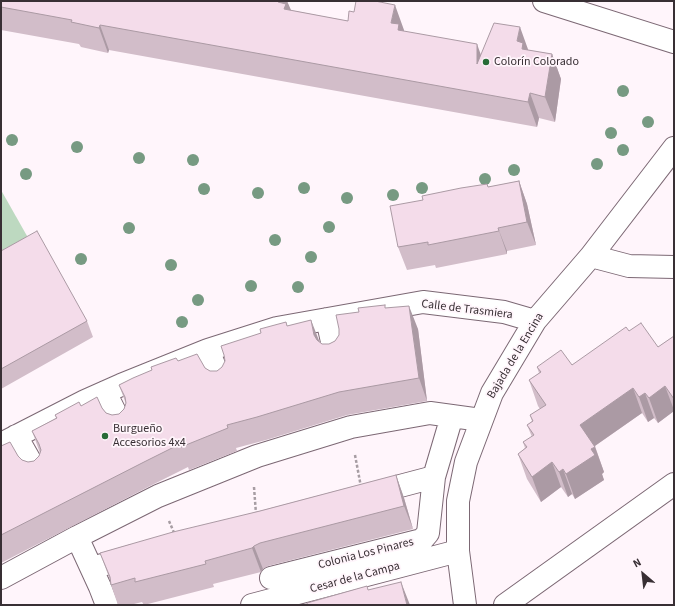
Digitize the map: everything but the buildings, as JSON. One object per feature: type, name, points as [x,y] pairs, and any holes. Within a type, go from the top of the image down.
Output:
[{"type":"street","points":[[544,1],[674,42]]},
{"type":"street","name":"Bajada de la Encina","points":[[465,605],[458,551],[458,501],[466,462],[492,393],[535,321],[591,256],[674,148]]},
{"type":"street","points":[[591,256],[628,266],[674,268]]},
{"type":"street","name":"Calle de Trasmiera","points":[[37,473],[9,440],[105,392],[208,350],[277,328],[423,302],[504,312],[535,321]]},
{"type":"street","points":[[327,319],[335,355]]},
{"type":"street","points":[[208,350],[221,382]]},
{"type":"street","points":[[105,392],[122,426]]},
{"type":"street","points":[[1,578],[72,534],[157,494],[250,457],[350,427],[430,413],[481,420]]},
{"type":"street","name":"Colonia Los Pinares","points":[[272,582],[422,540],[428,533],[434,477],[452,416]]},
{"type":"street","points":[[362,492],[362,495],[434,477]]},
{"type":"street","points":[[505,605],[674,484]]},
{"type":"street","points":[[72,534],[92,568],[107,605]]},
{"type":"street","name":"Cesar de la Campa","points":[[252,605],[272,582],[458,551]]},
{"type":"street","points":[[92,568],[149,552]]},
{"type":"path","points":[[350,427],[362,492]]},
{"type":"path","points":[[250,457],[256,518]]},
{"type":"green space","points":[[1,190],[31,243],[1,260]]},
{"type":"place","name":"Colorín Colorado","points":[[486,62]]},
{"type":"place","name":"Burgueño Accesorios 4x4","points":[[105,436]]}]
